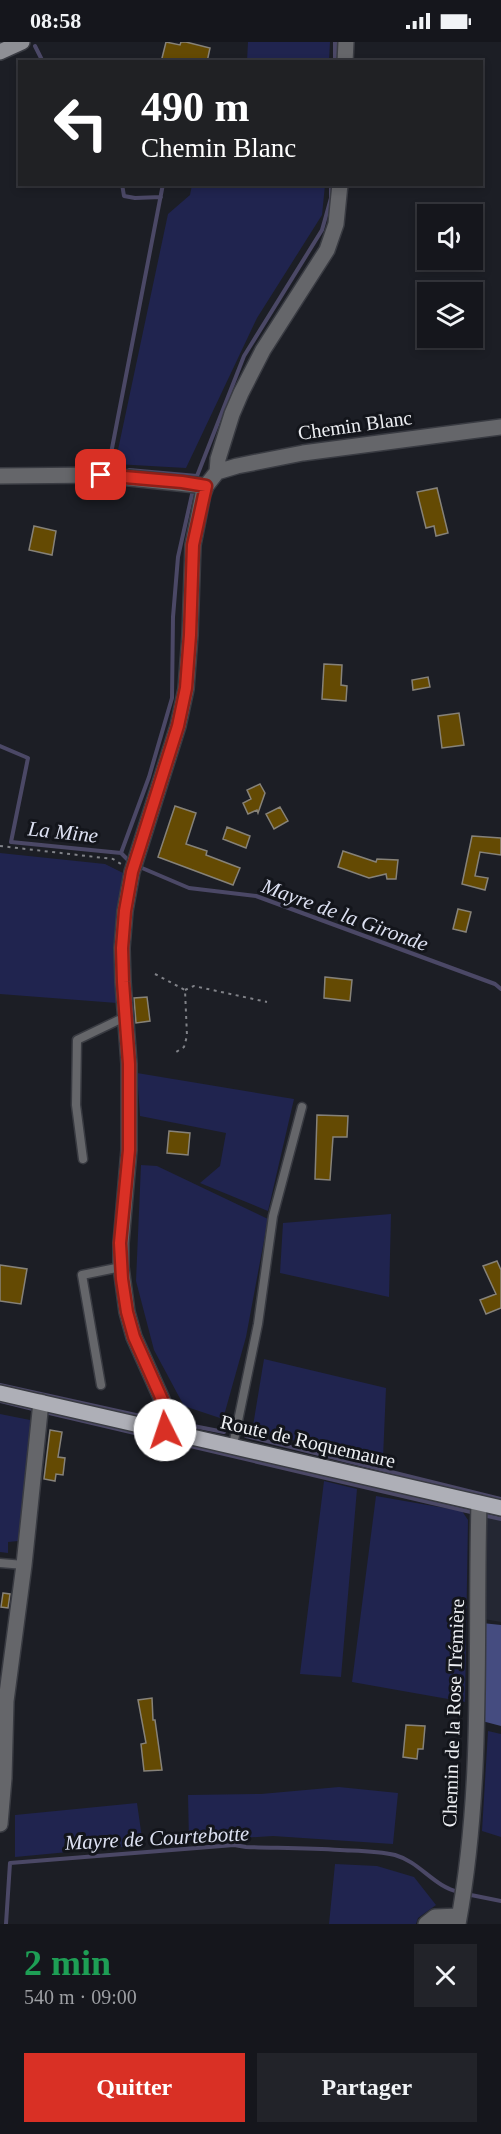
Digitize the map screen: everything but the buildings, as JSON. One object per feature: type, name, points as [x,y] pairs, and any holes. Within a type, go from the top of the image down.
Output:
[{"type":"main road","name":"Route de Roquemaure","points":[[0,1393],[501,1508]]},
{"type":"street","points":[[0,52],[22,42]]},
{"type":"street","points":[[345,60],[346,42]]},
{"type":"street","points":[[165,1430],[164,1404],[134,1337],[127,1312],[121,1267],[120,1243],[129,1150],[129,1064],[122,948],[125,911],[132,872],[178,726],[186,688],[193,545],[206,486],[217,472],[218,459],[232,414],[263,350],[327,250],[336,224],[340,186]]},
{"type":"street","name":"Chemin Blanc","points":[[217,472],[303,453],[501,428]]},
{"type":"street","points":[[0,476],[101,475],[206,486]]},
{"type":"street","points":[[0,1824],[6,1701],[24,1565],[40,1402]]},
{"type":"street","name":"Chemin de la Rose Trémière","points":[[462,1917],[470,1845],[477,1727],[479,1503]]},
{"type":"street","points":[[426,1924],[435,1917],[462,1917]]},
{"type":"lane","points":[[83,1159],[76,1105],[77,1040],[125,1017]]},
{"type":"lane","points":[[232,1445],[258,1323],[273,1216],[302,1107]]},
{"type":"lane","points":[[101,1385],[82,1275],[121,1267]]},
{"type":"lane","points":[[0,1563],[24,1565]]},
{"type":"path","points":[[0,846],[113,859],[132,872]]},
{"type":"path","points":[[155,974],[185,990]]},
{"type":"path","points":[[185,990],[194,986],[267,1002]]},
{"type":"path","points":[[173,1054],[184,1047],[187,1036],[185,990]]},
{"type":"shaded area","points":[[248,42],[330,42],[329,60],[247,60]]},
{"type":"shaded area","points":[[192,186],[325,186],[322,215],[257,318],[186,468],[115,464],[168,214],[190,195]]},
{"type":"shaded area","points":[[0,853],[105,864],[123,873],[115,939],[117,1003],[0,994]]},
{"type":"shaded area","points":[[137,1073],[294,1099],[268,1211],[200,1183],[220,1166],[226,1133],[140,1116]]},
{"type":"shaded area","points":[[141,1165],[157,1166],[268,1219],[246,1337],[223,1419],[184,1406],[154,1350],[136,1281]]},
{"type":"shaded area","points":[[391,1214],[389,1297],[280,1273],[283,1223]]},
{"type":"shaded area","points":[[264,1359],[386,1388],[383,1458],[252,1432]]},
{"type":"shaded area","points":[[0,1414],[35,1421],[26,1514],[18,1541],[8,1542],[8,1553],[0,1552]]},
{"type":"shaded area","points":[[324,1481],[357,1489],[341,1677],[300,1674]]},
{"type":"shaded area","points":[[376,1496],[462,1511],[468,1520],[465,1702],[352,1682]]},
{"type":"shaded area","points":[[487,1513],[501,1516],[501,1622],[484,1619]]},
{"type":"shaded area","points":[[482,1623],[501,1625],[501,1726],[482,1721]]},
{"type":"shaded area","points":[[488,1731],[501,1734],[501,1837],[482,1831]]},
{"type":"shaded area","points":[[339,1787],[398,1793],[393,1844],[273,1836],[189,1841],[188,1795],[261,1794]]},
{"type":"shaded area","points":[[137,1803],[143,1845],[15,1857],[15,1815]]},
{"type":"shaded area","points":[[335,1864],[377,1866],[414,1877],[436,1905],[418,1918],[416,1924],[329,1924]]},
{"type":"waterway","name":"Mayre de la Gironde","points":[[335,42],[335,60]]},
{"type":"waterway","points":[[35,46],[42,60]]},
{"type":"waterway","points":[[122,186],[124,196],[161,197]]},
{"type":"waterway","points":[[112,469],[108,469],[163,186]]},
{"type":"waterway","name":"Mayre de la Gironde","points":[[129,470],[197,476],[244,356],[322,230],[331,198],[331,186]]},
{"type":"waterway","name":"Mayre de la Gironde","points":[[121,853],[149,777],[172,698],[173,617],[178,557],[193,490]]},
{"type":"waterway","name":"La Mine","points":[[0,746],[28,758],[11,842],[121,853]]},
{"type":"waterway","name":"Mayre de la Gironde","points":[[121,853],[129,861]]},
{"type":"waterway","name":"Mayre de la Gironde","points":[[142,868],[189,888],[256,896],[495,984],[501,989]]},
{"type":"waterway","points":[[0,1385],[154,1419]]},
{"type":"waterway","points":[[0,1401],[37,1410]]},
{"type":"waterway","points":[[45,1412],[475,1513]]},
{"type":"waterway","points":[[178,1423],[224,1432]]},
{"type":"waterway","points":[[246,1436],[501,1499]]},
{"type":"waterway","name":"Mayre de Courtebotte","points":[[483,1515],[501,1519]]},
{"type":"waterway","name":"Mayre de Courtebotte","points":[[6,1924],[10,1863],[234,1845],[367,1851],[395,1855],[412,1863],[442,1885],[459,1892]]},
{"type":"waterway","name":"Mayre de Courtebotte","points":[[466,1894],[501,1901]]},
{"type":"route","points":[[101,475],[206,486],[193,545],[186,688],[178,726],[132,872],[125,911],[122,948],[129,1064],[129,1150],[120,1243],[123,1292],[134,1337],[164,1404],[165,1430]]}]
